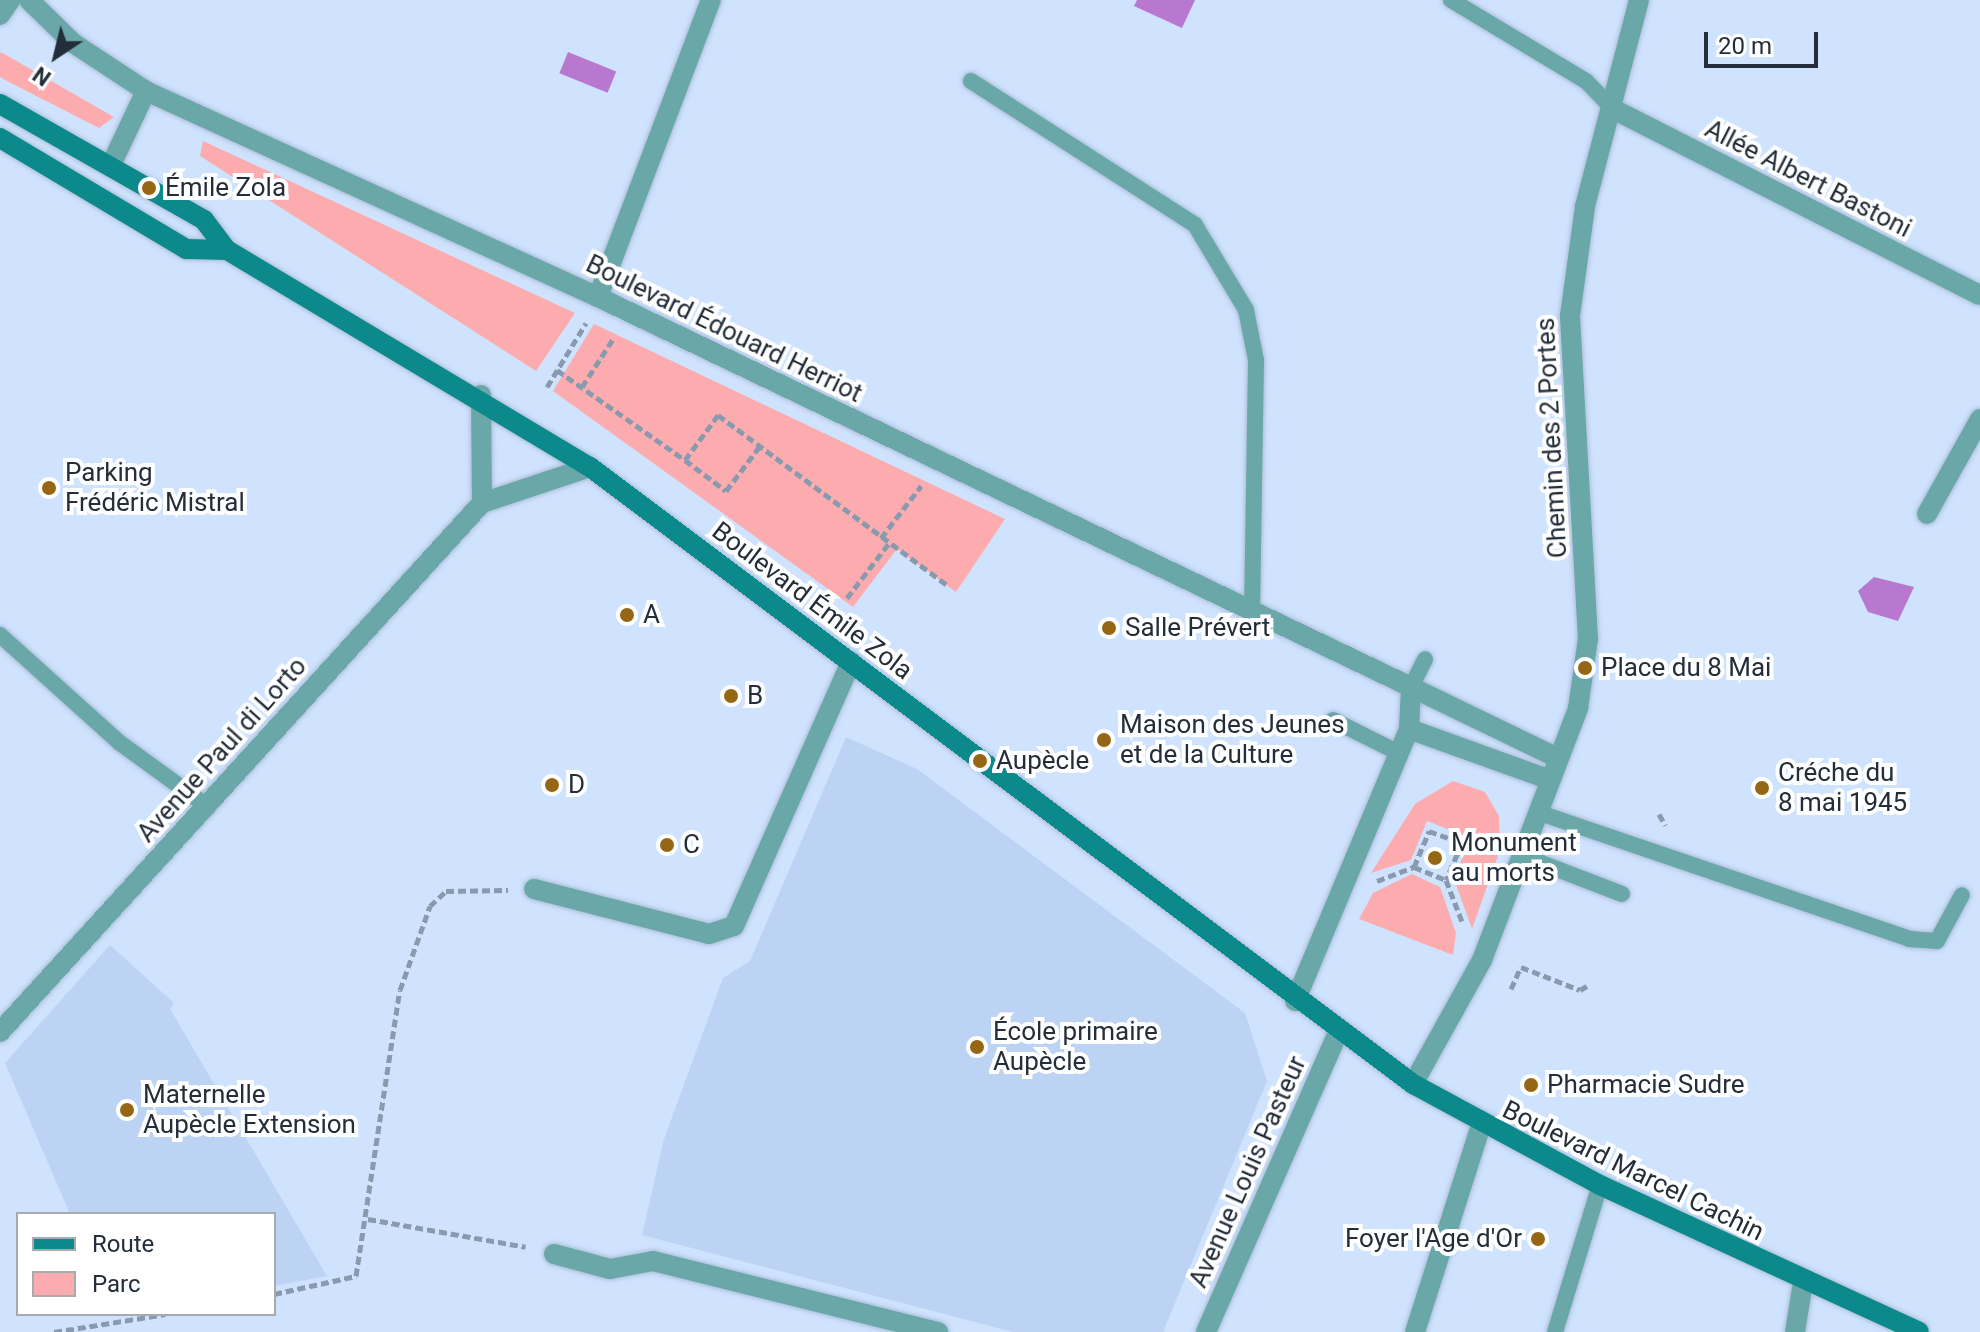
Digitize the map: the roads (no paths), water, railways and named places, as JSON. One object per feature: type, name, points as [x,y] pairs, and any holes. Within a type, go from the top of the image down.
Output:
[{"type":"main road","name":"Boulevard Émile Zola","points":[[0,104],[204,220],[227,250],[481,395],[590,467],[1338,1033]]},
{"type":"main road","name":"Boulevard Émile Zola","points":[[0,138],[186,249],[227,250]]},
{"type":"main road","name":"Boulevard Marcel Cachin","points":[[1338,1033],[1481,1125],[1803,1282],[1919,1332]]},
{"type":"street","points":[[0,15],[10,0]]},
{"type":"street","name":"Boulevard Édouard Herriot","points":[[29,0],[73,43],[146,91],[598,297],[1252,608],[1558,758]]},
{"type":"street","points":[[598,297],[711,0]]},
{"type":"street","name":"Chemin des 2 Portes","points":[[1413,1084],[1475,974],[1578,708],[1588,639],[1570,316],[1585,206],[1613,109],[1639,0]]},
{"type":"street","points":[[111,165],[146,91]]},
{"type":"street","name":"Allée Albert Bastoni","points":[[1613,109],[1980,295]]},
{"type":"street","points":[[481,395],[482,503]]},
{"type":"street","points":[[1927,514],[1980,419]]},
{"type":"street","name":"Avenue Paul di Lorto","points":[[0,1032],[482,503],[590,467]]},
{"type":"street","points":[[534,889],[709,934],[734,926],[851,662]]},
{"type":"street","points":[[1295,1001],[1409,729],[1411,687]]},
{"type":"street","points":[[1409,729],[1548,779]]},
{"type":"street","name":"Avenue Louis Pasteur","points":[[1206,1332],[1338,1033]]},
{"type":"street","points":[[1415,1332],[1481,1125]]},
{"type":"street","points":[[554,1254],[610,1269],[653,1261],[938,1332]]},
{"type":"street","points":[[1795,1332],[1803,1282]]},
{"type":"lane","points":[[1451,0],[1586,81],[1613,109]]},
{"type":"lane","points":[[971,81],[1195,225],[1246,310],[1256,360],[1252,608]]},
{"type":"lane","points":[[0,635],[120,743],[208,807]]},
{"type":"lane","points":[[1411,687],[1425,659]]},
{"type":"lane","points":[[1333,720],[1399,753]]},
{"type":"lane","points":[[1537,812],[1909,939],[1937,941],[1962,895]]},
{"type":"lane","points":[[1523,856],[1622,894]]},
{"type":"lane","points":[[1555,1332],[1600,1185]]},
{"type":"place","name":"Émile Zola","points":[[149,188]]},
{"type":"place","name":"Parking Frédéric Mistral","points":[[49,488]]},
{"type":"place","name":"A","points":[[627,615]]},
{"type":"place","name":"Salle Prévert","points":[[1109,628]]},
{"type":"place","name":"Place du 8 Mai","points":[[1585,668]]},
{"type":"place","name":"B","points":[[731,696]]},
{"type":"place","name":"Maison des Jeunes et de la Culture","points":[[1104,740]]},
{"type":"place","name":"Aupècle","points":[[980,761]]},
{"type":"place","name":"D","points":[[552,785]]},
{"type":"place","name":"Créche du 8 mai 1945","points":[[1762,788]]},
{"type":"place","name":"C","points":[[667,845]]},
{"type":"place","name":"Monument au morts","points":[[1435,858]]},
{"type":"place","name":"École primaire Aupècle","points":[[977,1047]]},
{"type":"place","name":"Pharmacie Sudre","points":[[1531,1085]]},
{"type":"place","name":"Maternelle Aupècle Extension","points":[[127,1110]]},
{"type":"place","name":"Foyer l'Age d'Or","points":[[1538,1239]]}]
